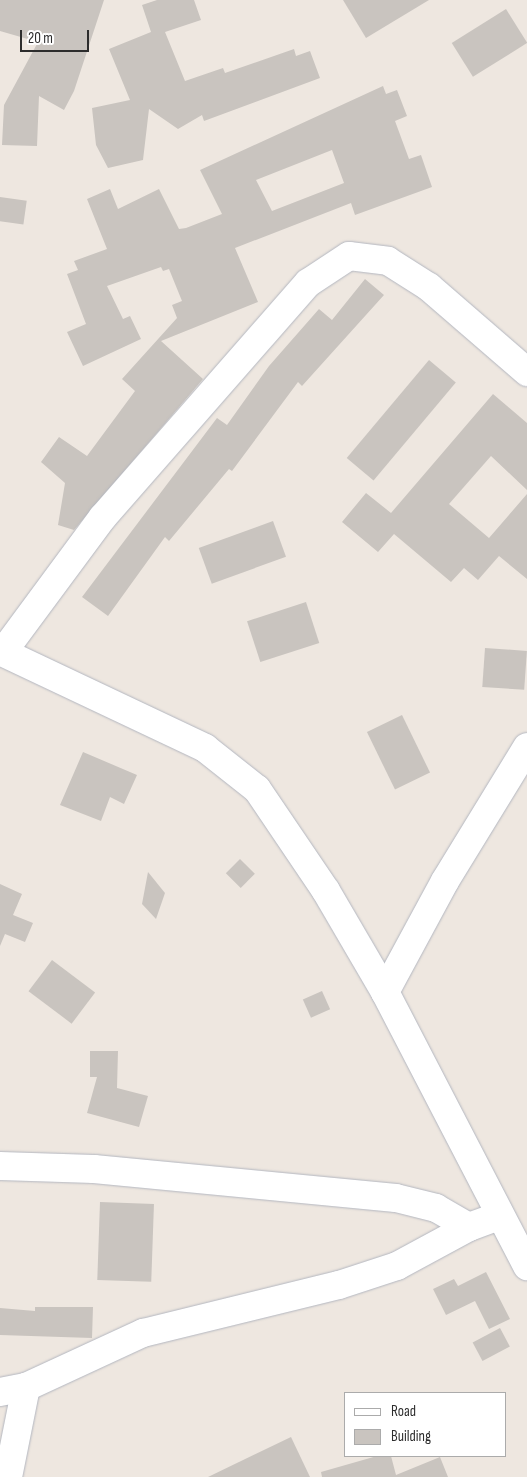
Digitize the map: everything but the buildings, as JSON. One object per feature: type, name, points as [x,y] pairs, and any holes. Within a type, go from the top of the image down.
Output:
[{"type":"street","points":[[527,372],[429,287],[388,261],[349,256],[308,282],[103,517],[2,652],[204,748],[257,790],[326,891],[386,992],[527,1266]]},
{"type":"street","points":[[386,992],[445,880],[527,746]]},
{"type":"street","points":[[0,1166],[94,1169],[396,1198],[436,1208],[469,1227]]},
{"type":"street","points":[[8,1477],[13,1389],[143,1333],[339,1285],[398,1266],[469,1227],[500,1216]]}]
